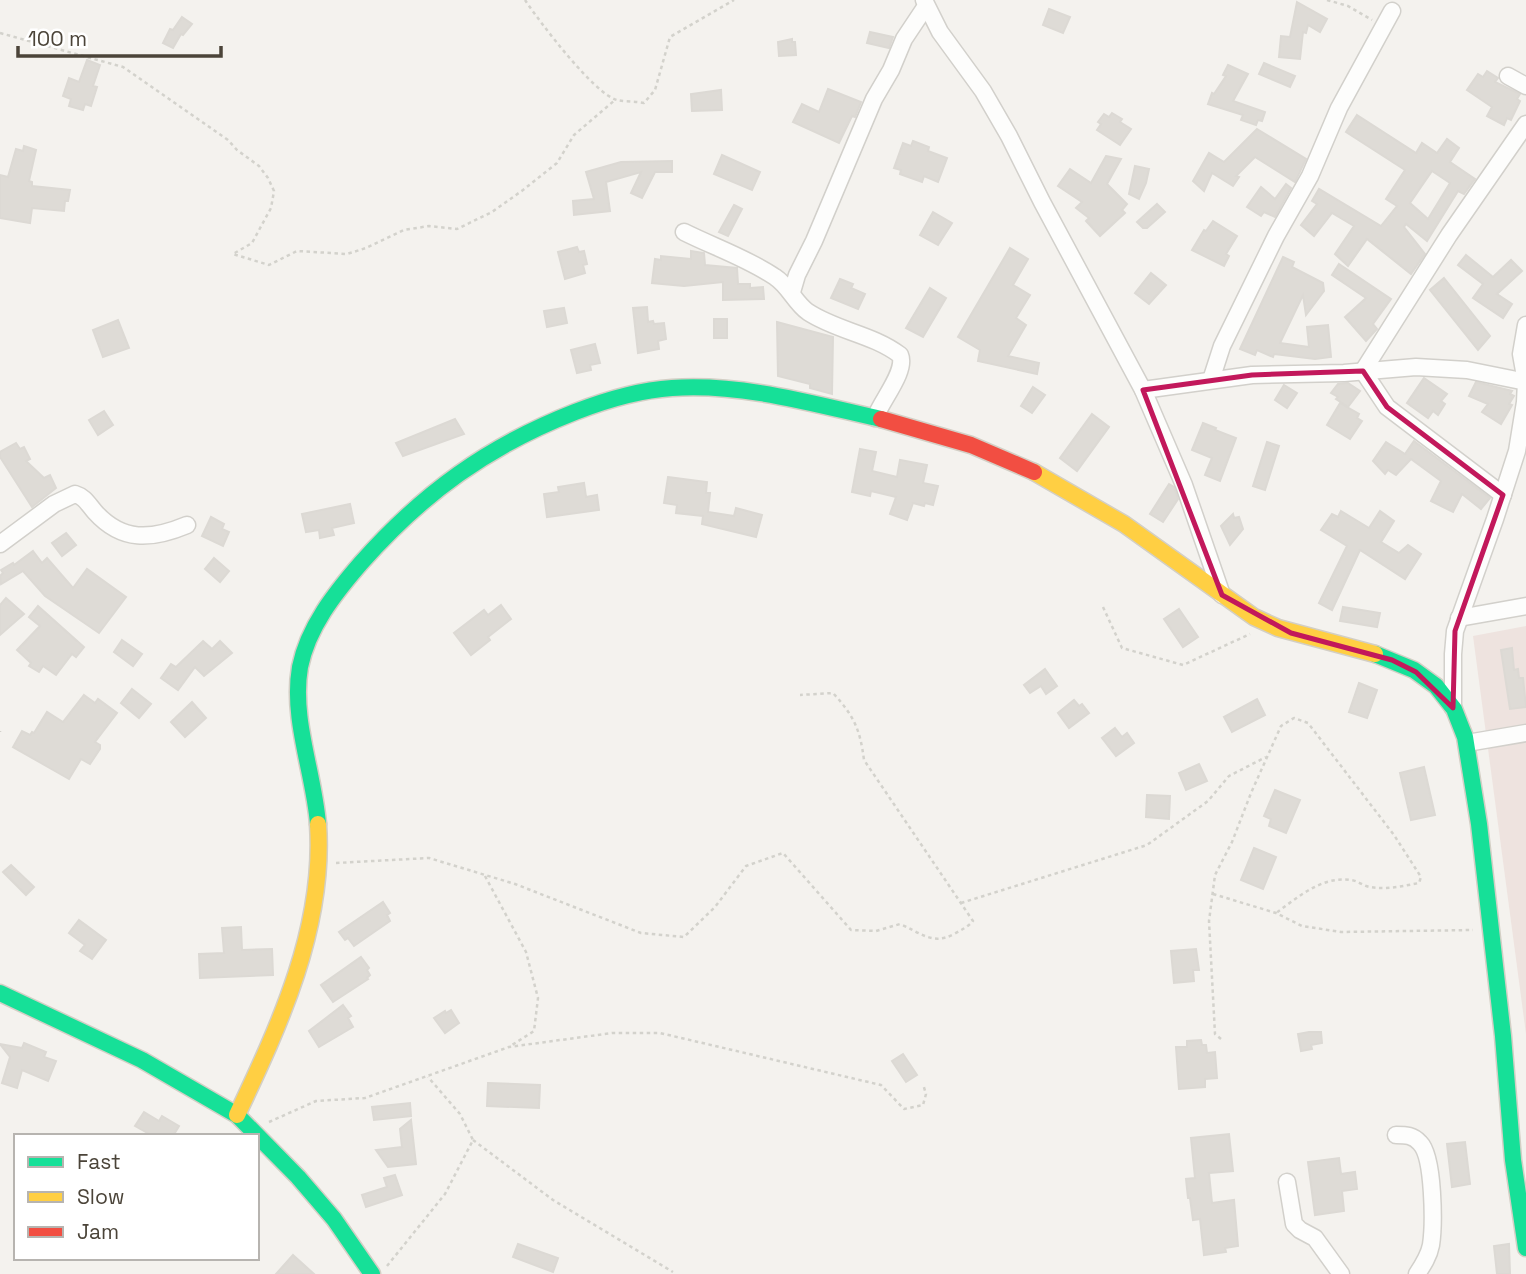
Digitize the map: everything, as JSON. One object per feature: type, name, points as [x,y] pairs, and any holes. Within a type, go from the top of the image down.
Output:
[{"type":"street","points":[[792,292],[874,99],[891,70],[904,38],[925,3]]},
{"type":"street","points":[[925,3],[940,32],[983,91],[1009,136],[1143,390],[1184,485],[1222,595]]},
{"type":"street","points":[[1210,380],[1217,358],[1276,236],[1310,176],[1339,108],[1388,18]]},
{"type":"street","points":[[1508,76],[1526,86]]},
{"type":"street","points":[[1363,371],[1449,235],[1526,124]]},
{"type":"street","points":[[684,232],[775,276],[808,312],[824,321],[870,338],[900,355],[902,365],[875,418]]},
{"type":"street","points":[[1453,708],[1453,644],[1459,618],[1517,451],[1526,382],[1521,354],[1526,325]]},
{"type":"street","points":[[1143,390],[1252,375],[1416,367],[1504,376],[1526,382]]},
{"type":"street","points":[[1363,371],[1387,407],[1503,495]]},
{"type":"street","points":[[237,1115],[274,1037],[288,999],[316,900],[319,864],[317,807],[298,694],[300,668],[311,632],[344,584],[432,493],[457,472],[494,450],[576,412],[612,399],[666,388],[694,387],[744,392],[875,418],[949,437],[1013,462],[1133,531],[1247,613],[1269,625],[1291,633],[1361,648],[1416,672],[1438,690],[1453,708],[1467,743],[1485,871],[1514,1173],[1526,1248]]},
{"type":"street","points":[[0,544],[54,504],[75,494],[84,498],[105,522],[122,533],[153,535],[187,525]]},
{"type":"street","points":[[1459,618],[1526,606]]},
{"type":"street","points":[[1467,743],[1526,733]]},
{"type":"street","points":[[0,992],[28,1008],[142,1060],[237,1115],[258,1134]]},
{"type":"street","points":[[1396,1135],[1410,1136],[1420,1142],[1428,1161],[1431,1245],[1418,1274]]},
{"type":"street","points":[[259,1136],[334,1219],[372,1274]]},
{"type":"street","points":[[1287,1182],[1294,1224],[1315,1238],[1340,1274]]},
{"type":"path","points":[[525,0],[556,45],[615,100],[644,103],[655,90],[670,37],[734,0]]},
{"type":"path","points":[[1327,0],[1388,18]]},
{"type":"path","points":[[0,33],[123,67],[228,140],[259,166],[274,191],[271,208],[253,243],[233,254],[269,265],[297,251],[347,254],[404,230],[429,226],[457,229],[492,212],[557,163],[574,135],[615,100]]},
{"type":"path","points":[[1103,607],[1122,648],[1183,665],[1269,625]]},
{"type":"path","points":[[319,864],[429,858],[514,884],[640,933],[684,937],[715,907],[746,866],[783,853],[851,930],[876,931],[900,924],[933,941],[969,926],[973,921],[864,760],[861,733],[850,712],[833,693],[800,695]]},
{"type":"path","points":[[1222,1039],[1214,1034],[1209,921],[1215,875],[1232,842],[1281,726],[1294,718],[1308,723],[1394,835],[1421,877],[1419,883],[1389,888],[1369,887],[1350,880],[1329,881],[1308,890],[1276,913]]},
{"type":"path","points":[[961,903],[1147,845],[1208,801],[1230,776],[1267,757]]},
{"type":"path","points":[[484,875],[526,952],[538,998],[534,1031],[509,1047]]},
{"type":"path","points":[[1212,894],[1276,913],[1301,926],[1341,932],[1490,930]]},
{"type":"path","points":[[253,1129],[316,1101],[365,1098],[509,1047],[612,1033],[660,1033],[881,1085],[904,1109],[923,1105],[926,1094],[923,1084]]},
{"type":"path","points":[[427,1077],[460,1114],[473,1140],[553,1200],[673,1272]]},
{"type":"path","points":[[380,1274],[445,1195],[473,1140]]},
{"type":"highlighted area","points":[[1363,371],[1387,407],[1503,495],[1455,631],[1453,708],[1416,672],[1392,660],[1291,633],[1222,595],[1143,390],[1252,375]]},
{"type":"shaded area","points":[[1526,626],[1526,1034],[1473,636]]},
{"type":"building","points":[[1297,2],[1327,19],[1320,32],[1308,25],[1306,33],[1303,32],[1300,59],[1279,57],[1281,36],[1290,37]]},
{"type":"building","points":[[1049,9],[1070,17],[1063,33],[1043,25]]},
{"type":"building","points":[[182,17],[192,24],[181,34],[173,48],[163,43],[170,29],[173,30]]},
{"type":"building","points":[[870,32],[893,37],[889,48],[867,43]]},
{"type":"building","points":[[792,39],[792,42],[795,42],[796,55],[779,56],[778,42]]},
{"type":"building","points":[[87,60],[100,65],[93,86],[97,87],[91,106],[85,104],[83,110],[69,106],[71,99],[63,96],[69,78],[79,82]]},
{"type":"building","points":[[1264,63],[1295,76],[1290,87],[1259,74]]},
{"type":"building","points":[[1228,65],[1248,74],[1233,101],[1265,112],[1262,121],[1258,120],[1256,125],[1241,120],[1243,115],[1208,104],[1212,93],[1214,94],[1226,76],[1223,75]]},
{"type":"building","points":[[1487,71],[1498,78],[1495,82],[1520,94],[1517,99],[1520,101],[1511,120],[1507,118],[1504,125],[1487,116],[1492,107],[1467,90],[1478,74],[1483,77]]},
{"type":"building","points":[[828,89],[861,102],[839,143],[793,122],[802,104],[819,112]]},
{"type":"building","points":[[721,90],[722,110],[692,111],[691,94]]},
{"type":"building","points":[[1112,113],[1131,129],[1120,145],[1097,130],[1101,124],[1098,122],[1104,114],[1109,117]]},
{"type":"building","points":[[1357,115],[1416,153],[1422,143],[1437,153],[1447,139],[1459,148],[1450,162],[1475,179],[1464,194],[1458,191],[1427,241],[1406,224],[1404,227],[1425,254],[1411,274],[1367,239],[1348,266],[1335,254],[1354,226],[1332,213],[1314,236],[1301,225],[1317,204],[1312,201],[1319,189],[1381,226],[1397,206],[1386,199],[1405,170],[1346,132]],"holes":[[[1432,171],[1450,183],[1428,219],[1410,203]]]},
{"type":"building","points":[[1257,129],[1306,159],[1295,182],[1255,157],[1236,176],[1239,177],[1233,186],[1212,173],[1204,191],[1193,181],[1209,153],[1224,162]]},
{"type":"building","points":[[913,141],[929,147],[928,151],[947,158],[938,182],[924,176],[922,182],[900,174],[901,170],[894,168],[903,143],[911,146]]},
{"type":"building","points":[[24,146],[36,150],[29,181],[32,186],[70,190],[64,211],[32,208],[30,223],[0,218],[0,175],[8,177],[16,149],[23,151]]},
{"type":"building","points":[[722,155],[760,172],[752,190],[714,174]]},
{"type":"building","points":[[1106,156],[1121,159],[1107,184],[1127,204],[1122,210],[1125,213],[1100,236],[1086,221],[1089,218],[1076,208],[1082,202],[1058,186],[1070,169],[1091,183]]},
{"type":"building","points":[[672,161],[672,172],[655,172],[642,198],[631,193],[641,172],[606,182],[610,211],[574,215],[573,201],[594,199],[586,172],[621,162]]},
{"type":"building","points":[[1135,166],[1149,169],[1139,199],[1129,194]]},
{"type":"building","points":[[1286,184],[1291,188],[1275,217],[1264,212],[1261,216],[1247,207],[1261,187],[1275,199]]},
{"type":"building","points":[[1157,204],[1165,212],[1147,228],[1143,228],[1137,222]]},
{"type":"building","points":[[734,205],[742,209],[728,236],[719,232]]},
{"type":"building","points":[[933,212],[952,223],[938,245],[920,235]]},
{"type":"building","points":[[1213,221],[1237,236],[1226,254],[1229,256],[1224,266],[1192,250]]},
{"type":"building","points":[[577,247],[579,252],[584,251],[587,264],[583,265],[585,273],[565,279],[558,252]]},
{"type":"building","points":[[1010,248],[1028,259],[1013,285],[1030,295],[1016,318],[1026,325],[1008,356],[1039,363],[1037,374],[978,361],[980,350],[958,337]]},
{"type":"building","points":[[691,251],[704,253],[705,265],[737,268],[738,284],[750,284],[750,288],[763,287],[764,299],[723,300],[723,282],[684,286],[652,283],[655,259],[661,260],[661,256],[691,259]]},
{"type":"building","points":[[1466,255],[1493,277],[1511,260],[1522,271],[1497,294],[1512,304],[1503,318],[1473,298],[1483,284],[1458,265]]},
{"type":"building","points":[[1283,257],[1294,262],[1292,267],[1323,283],[1324,291],[1306,315],[1303,295],[1280,343],[1309,347],[1307,327],[1328,325],[1331,357],[1315,359],[1274,354],[1273,357],[1257,350],[1255,355],[1240,349]]},
{"type":"building","points":[[1339,264],[1391,299],[1373,324],[1377,329],[1366,341],[1345,317],[1366,298],[1332,275]]},
{"type":"building","points":[[1151,273],[1166,285],[1149,304],[1135,293]]},
{"type":"building","points":[[1444,278],[1490,336],[1478,350],[1430,290]]},
{"type":"building","points":[[840,279],[853,284],[851,288],[865,294],[858,309],[831,298]]},
{"type":"building","points":[[930,288],[946,298],[923,337],[906,328]]},
{"type":"building","points":[[647,307],[648,322],[664,323],[666,339],[658,341],[659,349],[638,353],[633,308]]},
{"type":"building","points":[[564,308],[567,323],[547,327],[544,311]]},
{"type":"building","points":[[714,319],[727,319],[727,338],[714,338]]},
{"type":"building","points":[[118,320],[129,348],[103,357],[93,330]]},
{"type":"building","points":[[777,322],[833,337],[832,394],[810,388],[810,384],[778,376]]},
{"type":"building","points":[[595,344],[600,363],[590,365],[591,370],[577,373],[571,350]]},
{"type":"building","points":[[1424,378],[1447,394],[1441,401],[1445,404],[1438,415],[1433,411],[1428,418],[1407,403]]},
{"type":"building","points":[[1476,382],[1512,391],[1510,394],[1514,396],[1509,404],[1512,405],[1501,424],[1482,412],[1488,404],[1469,396]]},
{"type":"building","points":[[1348,383],[1360,391],[1348,407],[1331,393],[1338,384]]},
{"type":"building","points":[[1284,385],[1297,393],[1287,408],[1275,400]]},
{"type":"building","points":[[1033,387],[1045,395],[1032,413],[1021,406]]},
{"type":"building","points":[[1340,403],[1359,414],[1357,418],[1362,421],[1350,439],[1327,425]]},
{"type":"building","points":[[104,411],[113,425],[98,435],[89,420]]},
{"type":"building","points":[[1092,414],[1109,427],[1077,471],[1060,458]]},
{"type":"building","points":[[455,419],[464,434],[403,456],[396,443]]},
{"type":"building","points":[[1203,423],[1236,438],[1220,481],[1205,475],[1212,458],[1192,450]]},
{"type":"building","points":[[1414,441],[1490,498],[1481,509],[1462,494],[1453,512],[1431,501],[1441,481],[1411,459],[1396,475],[1388,470],[1385,474],[1373,461],[1386,442],[1405,454]]},
{"type":"building","points":[[1267,442],[1279,446],[1265,490],[1253,486]]},
{"type":"building","points":[[16,443],[20,449],[24,447],[30,459],[26,461],[44,478],[50,475],[56,488],[32,507],[0,457],[0,452]]},
{"type":"building","points":[[860,449],[876,452],[872,471],[897,477],[900,460],[927,465],[923,483],[938,486],[933,505],[913,503],[907,520],[890,514],[896,497],[871,491],[870,496],[852,492]]},
{"type":"building","points":[[668,477],[707,482],[706,493],[710,493],[708,512],[734,516],[736,508],[762,515],[756,537],[702,524],[703,516],[676,513],[677,505],[664,503]]},
{"type":"building","points":[[584,483],[586,497],[597,495],[599,510],[547,517],[544,494],[559,492],[558,487]]},
{"type":"building","points":[[1169,484],[1174,487],[1178,499],[1163,522],[1150,514]]},
{"type":"building","points":[[350,504],[354,523],[332,528],[334,535],[320,538],[319,530],[306,532],[302,514]]},
{"type":"building","points":[[1341,511],[1369,528],[1380,511],[1394,521],[1381,542],[1399,553],[1408,545],[1421,554],[1405,579],[1360,550],[1332,610],[1319,603],[1347,546],[1321,530],[1332,514],[1338,517]]},
{"type":"building","points":[[1233,514],[1234,518],[1239,517],[1243,529],[1230,545],[1221,526]]},
{"type":"building","points":[[211,517],[224,524],[222,529],[229,532],[223,546],[202,536]]},
{"type":"building","points":[[66,533],[76,545],[62,556],[52,543]]},
{"type":"building","points":[[33,551],[42,563],[47,558],[73,588],[87,569],[126,597],[99,633],[45,596],[23,571],[1,584],[1,570],[13,563],[14,565]]},
{"type":"building","points":[[214,558],[229,571],[220,582],[205,569]]},
{"type":"building","points":[[6,598],[24,614],[0,635],[0,605]]},
{"type":"building","points":[[501,605],[511,619],[471,655],[454,633],[484,610],[488,615]]},
{"type":"building","points":[[38,606],[84,647],[76,657],[72,654],[56,675],[43,666],[39,672],[29,666],[31,663],[17,650],[40,626],[29,617]]},
{"type":"building","points":[[1343,607],[1380,613],[1377,627],[1340,621]]},
{"type":"building","points":[[1179,609],[1198,637],[1183,647],[1164,619]]},
{"type":"building","points":[[122,640],[142,654],[133,666],[114,652]]},
{"type":"building","points":[[203,641],[212,649],[220,641],[232,653],[204,676],[195,667],[178,690],[161,678],[171,664],[176,667]]},
{"type":"building","points":[[1512,648],[1514,670],[1518,669],[1519,678],[1523,678],[1526,707],[1510,709],[1501,650]]},
{"type":"building","points":[[1045,669],[1057,686],[1046,694],[1041,686],[1030,693],[1024,685]]},
{"type":"building","points":[[1359,683],[1377,690],[1367,718],[1349,712]]},
{"type":"building","points":[[132,689],[151,704],[139,718],[121,703]]},
{"type":"building","points":[[84,695],[95,703],[98,699],[117,713],[95,742],[100,745],[100,749],[90,764],[81,759],[69,779],[13,747],[22,731],[30,735],[34,733],[47,712],[63,722]]},
{"type":"building","points":[[1257,699],[1265,715],[1232,732],[1224,717]]},
{"type":"building","points":[[1074,700],[1079,706],[1082,704],[1089,713],[1069,728],[1058,713]]},
{"type":"building","points":[[192,702],[206,718],[185,737],[171,722]]},
{"type":"building","points":[[1115,728],[1122,737],[1127,733],[1134,743],[1116,756],[1102,738]]},
{"type":"building","points":[[1199,764],[1207,781],[1186,790],[1179,773]]},
{"type":"building","points":[[1424,767],[1435,815],[1411,820],[1400,773]]},
{"type":"building","points":[[1275,790],[1300,800],[1286,833],[1269,826],[1271,819],[1264,816]]},
{"type":"building","points":[[1147,795],[1170,796],[1169,819],[1146,817]]},
{"type":"building","points":[[1254,848],[1276,857],[1263,889],[1241,880]]},
{"type":"building","points":[[11,865],[34,887],[26,895],[3,872]]},
{"type":"building","points":[[383,902],[390,913],[387,915],[390,921],[354,946],[348,938],[345,940],[339,932]]},
{"type":"building","points":[[79,920],[106,940],[92,959],[80,951],[85,945],[69,933]]},
{"type":"building","points":[[241,927],[242,950],[272,949],[273,975],[200,978],[199,954],[224,953],[222,928]]},
{"type":"building","points":[[1196,949],[1199,970],[1193,970],[1194,981],[1174,983],[1171,951]]},
{"type":"building","points":[[361,957],[369,968],[368,979],[333,1002],[321,985]]},
{"type":"building","points":[[343,1005],[351,1016],[348,1018],[353,1027],[319,1047],[309,1031]]},
{"type":"building","points":[[451,1010],[459,1023],[445,1033],[434,1018]]},
{"type":"building","points":[[1321,1032],[1322,1043],[1301,1051],[1298,1034]]},
{"type":"building","points":[[1201,1040],[1202,1045],[1206,1045],[1207,1053],[1215,1052],[1217,1078],[1205,1079],[1205,1087],[1179,1089],[1176,1047],[1187,1047],[1187,1041]]},
{"type":"building","points":[[24,1043],[46,1052],[44,1057],[56,1061],[48,1081],[22,1070],[17,1088],[2,1083],[10,1057],[0,1044],[22,1048]]},
{"type":"building","points":[[903,1054],[917,1075],[906,1082],[892,1061]]},
{"type":"building","points":[[488,1083],[540,1085],[539,1108],[487,1106]]},
{"type":"building","points":[[410,1103],[411,1116],[374,1120],[372,1107]]},
{"type":"building","points":[[144,1112],[159,1121],[162,1116],[179,1126],[174,1134],[149,1134],[135,1126]]},
{"type":"building","points":[[411,1120],[416,1164],[388,1167],[376,1150],[402,1147],[400,1129]]},
{"type":"building","points":[[1229,1134],[1233,1171],[1209,1173],[1212,1203],[1234,1200],[1238,1246],[1225,1248],[1226,1252],[1204,1255],[1200,1219],[1193,1220],[1188,1198],[1186,1179],[1195,1178],[1191,1138]]},
{"type":"building","points":[[1465,1142],[1470,1184],[1452,1187],[1447,1144]]},
{"type":"building","points":[[1339,1158],[1341,1174],[1355,1172],[1357,1189],[1342,1191],[1344,1211],[1315,1215],[1308,1162]]},
{"type":"building","points":[[395,1175],[402,1195],[366,1207],[362,1195],[387,1187],[384,1178]]},
{"type":"building","points":[[518,1244],[558,1258],[553,1272],[513,1257]]},
{"type":"building","points":[[1509,1244],[1510,1274],[1497,1274],[1494,1246]]},
{"type":"building","points":[[293,1255],[314,1274],[276,1274]]},
{"type":"traffic: fast","points":[[318,824],[298,706],[300,667],[309,638],[332,599],[361,563],[408,515],[459,474],[485,456],[543,425],[599,403],[660,389],[698,387],[751,392],[881,419]]},
{"type":"traffic: fast","points":[[1375,654],[1414,670],[1436,686],[1454,709],[1465,737],[1479,824],[1503,1036],[1513,1160],[1526,1248]]},
{"type":"traffic: fast","points":[[0,993],[142,1060],[237,1115],[256,1134]]},
{"type":"traffic: fast","points":[[259,1137],[334,1219],[372,1274]]},
{"type":"traffic: slow","points":[[1034,472],[1124,524],[1254,617],[1278,628],[1375,654]]},
{"type":"traffic: slow","points":[[237,1115],[269,1046],[307,937],[318,862],[318,824]]},
{"type":"traffic: jam","points":[[881,419],[971,445],[1034,472]]}]
